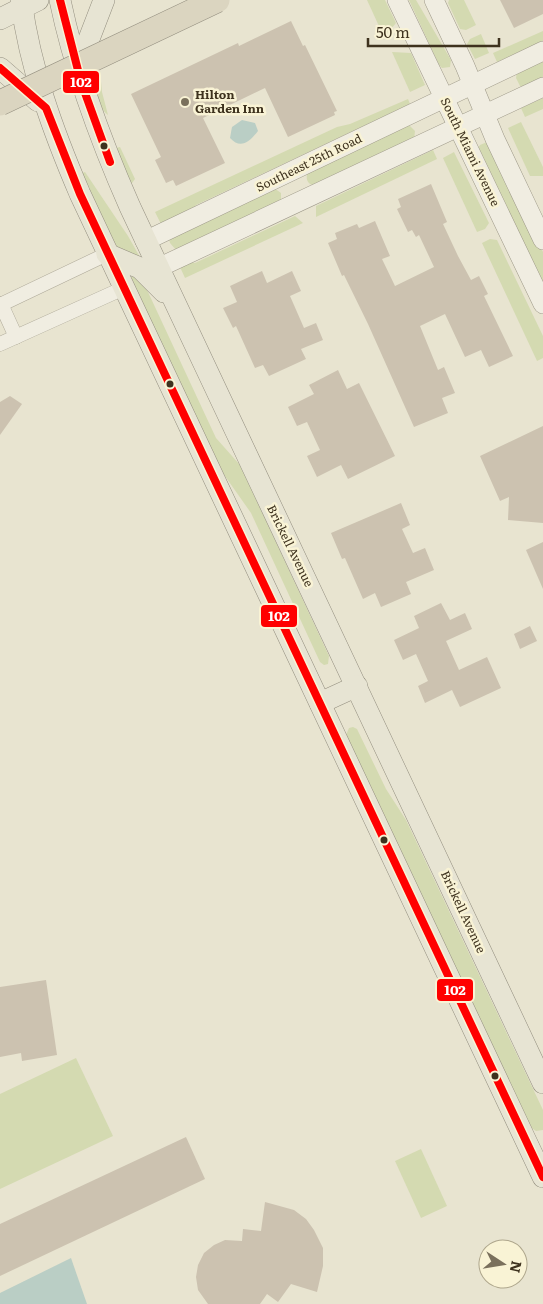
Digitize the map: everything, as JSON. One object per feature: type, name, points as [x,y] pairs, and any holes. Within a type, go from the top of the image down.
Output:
[{"type":"highway","points":[[0,103],[216,0]]},
{"type":"main road","name":"Brickell Avenue","points":[[60,0],[73,60],[86,99],[101,141],[145,241],[543,1083]]},
{"type":"main road","points":[[86,99],[89,38],[104,0]]},
{"type":"main road","name":"South Miami Avenue","points":[[397,0],[543,304]]},
{"type":"main road","points":[[434,0],[543,240]]},
{"type":"main road","points":[[0,19],[27,3],[33,67],[62,154],[107,254],[543,1177]]},
{"type":"main road","name":"Southeast 25th Road","points":[[145,241],[543,51]]},
{"type":"main road","points":[[0,68],[14,78],[46,108]]},
{"type":"main road","points":[[158,268],[543,87]]},
{"type":"main road","points":[[292,171],[304,200]]},
{"type":"main road","points":[[107,254],[140,268],[171,298]]},
{"type":"main road","points":[[320,703],[357,686]]},
{"type":"street","points":[[16,337],[0,304],[107,254]]},
{"type":"street","points":[[0,344],[124,288]]},
{"type":"green space","points":[[367,0],[385,0],[396,23],[384,37]]},
{"type":"green space","points":[[409,0],[416,0],[451,60],[450,67],[442,68],[439,65]]},
{"type":"green space","points":[[449,0],[464,0],[476,25],[466,30],[460,29],[448,3]]},
{"type":"green space","points":[[543,31],[543,41],[497,62],[493,53]]},
{"type":"green space","points":[[481,34],[489,53],[475,59],[467,44],[470,39]]},
{"type":"green space","points":[[392,52],[411,53],[425,85],[410,92]]},
{"type":"green space","points":[[543,58],[543,80],[523,87],[520,86],[516,78],[517,72]]},
{"type":"green space","points":[[100,71],[102,92],[108,115],[100,106],[95,90],[94,72]]},
{"type":"green space","points":[[543,98],[543,109],[525,117],[521,108]]},
{"type":"green space","points":[[408,99],[410,104],[196,205],[192,213],[161,224],[155,212],[337,127],[350,124]]},
{"type":"green space","points":[[521,122],[543,167],[543,176],[530,176],[508,128]]},
{"type":"green space","points":[[409,125],[415,131],[414,140],[315,186],[307,181],[308,171]]},
{"type":"green space","points":[[487,142],[494,146],[543,252],[543,289],[478,148]]},
{"type":"green space","points":[[120,147],[135,179],[132,183],[129,183],[115,148]]},
{"type":"green space","points":[[433,150],[437,159],[316,217],[316,206]]},
{"type":"green space","points":[[454,152],[489,223],[485,229],[477,232],[443,158]]},
{"type":"green space","points":[[85,172],[128,236],[145,266],[118,254],[82,173]]},
{"type":"green space","points":[[274,188],[281,193],[281,203],[176,250],[170,243],[169,239]]},
{"type":"green space","points":[[295,216],[303,223],[185,278],[180,267],[187,261],[195,263]]},
{"type":"green space","points":[[490,239],[497,240],[543,336],[543,358],[537,361],[482,243]]},
{"type":"green space","points":[[132,276],[141,281],[148,292],[216,438],[240,465],[329,656],[328,664],[324,665],[320,662],[251,513],[220,469],[131,279]]},
{"type":"green space","points":[[349,728],[357,729],[386,789],[406,820],[543,1110],[543,1130],[536,1131],[530,1127],[346,735]]},
{"type":"green space","points":[[76,1058],[113,1136],[0,1189],[0,1094]]},
{"type":"green space","points":[[421,1149],[447,1206],[421,1218],[395,1161]]},
{"type":"shaded area","points":[[242,120],[255,123],[258,131],[249,141],[242,144],[234,142],[230,138],[232,127]]},
{"type":"shaded area","points":[[71,1258],[87,1304],[0,1304],[0,1293]]},
{"type":"building","points":[[500,0],[543,0],[543,14],[514,28]]},
{"type":"building","name":"Hilton Garden Inn","points":[[291,21],[303,46],[305,45],[337,111],[334,112],[335,115],[288,137],[265,88],[203,118],[225,163],[176,186],[173,180],[166,183],[155,160],[161,157],[131,94],[238,43],[239,46]]},
{"type":"building","points":[[431,184],[447,222],[443,224],[458,256],[471,280],[479,276],[488,294],[484,296],[513,356],[489,367],[481,350],[465,357],[445,314],[420,326],[438,370],[444,367],[455,393],[442,398],[448,413],[414,427],[368,324],[344,275],[342,276],[328,243],[337,239],[335,233],[357,224],[359,228],[375,221],[390,256],[382,259],[395,286],[434,267],[419,235],[416,237],[412,230],[408,232],[397,209],[401,207],[398,199]]},
{"type":"building","points":[[262,271],[267,283],[292,271],[301,291],[290,296],[304,328],[316,323],[323,340],[301,349],[306,359],[269,376],[263,365],[255,368],[236,326],[233,328],[223,308],[237,302],[230,286]]},
{"type":"building","points":[[338,370],[347,389],[359,383],[395,456],[348,479],[341,465],[317,477],[307,456],[320,450],[307,422],[297,426],[288,407],[314,394],[309,385]]},
{"type":"building","points":[[10,396],[22,404],[0,435],[0,402]]},
{"type":"building","points":[[543,426],[543,523],[508,520],[509,497],[500,501],[480,456]]},
{"type":"building","points":[[401,503],[410,525],[402,529],[413,553],[425,548],[434,570],[406,582],[411,594],[381,607],[375,593],[363,599],[345,558],[342,559],[331,533]]},
{"type":"building","points":[[543,542],[543,589],[526,550]]},
{"type":"building","points":[[441,603],[450,620],[465,613],[472,629],[446,641],[459,670],[487,657],[501,688],[460,707],[452,690],[425,703],[418,686],[428,681],[416,654],[403,660],[394,640],[419,628],[414,616]]},
{"type":"building","points":[[530,626],[537,641],[520,649],[514,634]]},
{"type":"building","points":[[46,980],[57,1055],[22,1061],[21,1053],[0,1057],[0,987]]},
{"type":"building","points":[[186,1137],[205,1179],[0,1276],[0,1224]]},
{"type":"building","points":[[265,1202],[294,1210],[306,1219],[314,1230],[323,1248],[323,1266],[317,1292],[291,1284],[278,1302],[267,1294],[260,1304],[208,1304],[198,1290],[196,1277],[198,1265],[204,1253],[214,1245],[225,1240],[242,1241],[243,1229],[261,1231]]},
{"type":"transit line","name":"102","points":[[60,0],[81,82],[110,162]]},
{"type":"transit line","name":"102","points":[[0,68],[46,108],[80,194],[543,1177]]},
{"type":"place","name":"Hilton Garden Inn","points":[[185,102]]}]
